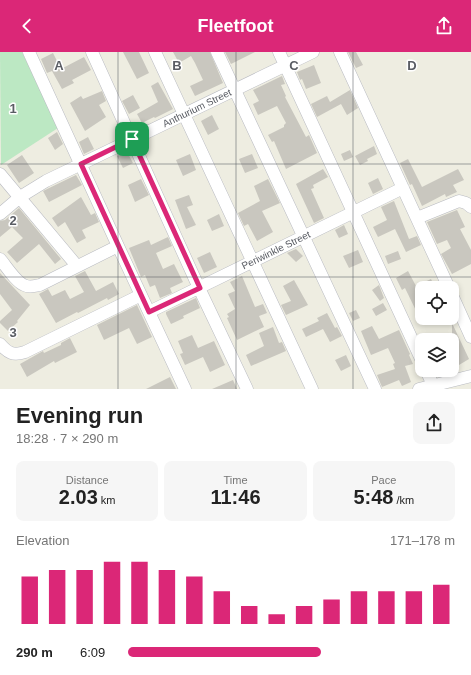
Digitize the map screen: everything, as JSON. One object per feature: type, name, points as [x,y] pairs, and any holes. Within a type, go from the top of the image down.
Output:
[{"type":"street","points":[[29,52],[185,389]]},
{"type":"street","points":[[92,52],[247,389]]},
{"type":"street","points":[[155,52],[312,389]]},
{"type":"street","points":[[217,52],[375,389]]},
{"type":"street","points":[[279,52],[415,346]]},
{"type":"street","name":"Anthurium Street","points":[[0,214],[20,197],[46,181],[313,52]]},
{"type":"street","points":[[340,52],[446,281]]},
{"type":"street","points":[[0,174],[77,266]]},
{"type":"street","name":"Periwinkle Street","points":[[149,312],[403,188]]},
{"type":"street","points":[[417,218],[459,201],[466,203],[471,208]]},
{"type":"street","points":[[0,259],[18,280],[24,285],[31,287],[40,285],[118,246]]},
{"type":"street","points":[[0,344],[8,352],[13,354],[25,352],[141,294]]},
{"type":"street","points":[[459,310],[471,337]]},
{"type":"street","points":[[419,389],[471,376]]},
{"type":"street","points":[[429,377],[433,385]]},
{"type":"green space","points":[[0,52],[22,52],[58,128],[1,165]]},
{"type":"building","points":[[123,52],[139,52],[149,73],[137,79]]},
{"type":"building","points":[[173,52],[210,52],[223,83],[195,96],[190,86],[203,80],[195,63],[191,56],[179,63]]},
{"type":"building","points":[[225,52],[255,52],[231,64]]},
{"type":"building","points":[[348,52],[356,52],[363,65],[356,68]]},
{"type":"building","points":[[53,53],[61,69],[84,57],[91,70],[72,80],[74,83],[62,89],[52,71],[47,73],[41,59]]},
{"type":"building","points":[[314,65],[321,83],[306,89],[297,72]]},
{"type":"building","points":[[282,76],[285,84],[281,85],[286,96],[285,97],[306,137],[309,135],[317,153],[286,169],[274,141],[272,142],[268,135],[284,127],[286,123],[277,106],[258,115],[253,104],[259,101],[253,90]]},
{"type":"building","points":[[158,82],[173,109],[142,123],[137,114],[158,102],[151,86]]},
{"type":"building","points":[[350,90],[358,108],[347,115],[341,104],[317,117],[311,104],[327,96],[330,102]]},
{"type":"building","points":[[102,91],[106,101],[99,105],[106,117],[85,131],[70,103],[81,96],[83,99]]},
{"type":"building","points":[[133,95],[140,108],[129,114],[122,101]]},
{"type":"building","points":[[212,115],[219,129],[208,135],[201,121]]},
{"type":"building","points":[[57,132],[63,144],[55,150],[48,138]]},
{"type":"building","points":[[88,137],[94,149],[84,154],[79,142]]},
{"type":"building","points":[[374,146],[377,154],[367,159],[368,161],[360,165],[355,156]]},
{"type":"building","points":[[350,150],[353,157],[344,161],[341,154]]},
{"type":"building","points":[[127,152],[133,163],[123,168],[117,156]]},
{"type":"building","points":[[190,154],[196,170],[183,176],[176,160]]},
{"type":"building","points":[[252,154],[258,168],[245,173],[239,159]]},
{"type":"building","points":[[22,155],[34,173],[19,183],[7,165]]},
{"type":"building","points":[[408,159],[422,187],[458,169],[464,180],[453,185],[457,192],[446,197],[445,194],[422,206],[400,163]]},
{"type":"building","points":[[323,169],[328,177],[313,185],[314,188],[311,189],[324,218],[314,223],[296,184]]},
{"type":"building","points":[[76,175],[82,185],[49,202],[43,191]]},
{"type":"building","points":[[378,178],[383,189],[373,194],[368,183]]},
{"type":"building","points":[[141,179],[149,195],[135,202],[128,185]]},
{"type":"building","points":[[268,179],[280,203],[262,211],[273,232],[257,241],[248,224],[244,226],[238,213],[260,201],[254,186]]},
{"type":"building","points":[[189,195],[193,205],[187,207],[196,225],[186,229],[175,200]]},
{"type":"building","points":[[81,197],[91,215],[95,213],[99,222],[82,230],[86,238],[77,243],[65,222],[58,227],[52,218]]},
{"type":"building","points":[[394,201],[409,239],[417,236],[421,245],[406,252],[395,229],[378,237],[373,227],[387,220],[381,207]]},
{"type":"building","points":[[19,208],[61,259],[55,264],[39,244],[17,263],[7,252],[23,238],[12,227],[0,237],[0,221],[5,220]]},
{"type":"building","points":[[457,210],[465,227],[460,229],[471,250],[471,264],[452,274],[441,254],[451,248],[447,240],[437,244],[427,222]]},
{"type":"building","points":[[219,214],[224,226],[212,231],[207,220]]},
{"type":"building","points":[[344,225],[348,234],[339,238],[335,230]]},
{"type":"building","points":[[168,237],[172,246],[156,253],[163,269],[174,264],[183,282],[170,288],[172,293],[160,298],[155,285],[150,287],[145,275],[141,277],[129,248],[149,240],[151,245]]},
{"type":"building","points":[[296,249],[303,256],[296,262],[287,253]]},
{"type":"building","points":[[358,250],[363,262],[349,268],[343,256]]},
{"type":"building","points":[[398,251],[401,259],[388,264],[385,256]]},
{"type":"building","points":[[210,252],[217,267],[204,273],[197,258]]},
{"type":"building","points":[[85,271],[96,291],[113,282],[119,294],[108,300],[107,298],[56,323],[39,294],[48,289],[52,296],[65,290],[70,299],[84,292],[75,276]]},
{"type":"building","points":[[408,271],[415,284],[415,309],[405,288],[402,290],[396,278]]},
{"type":"building","points":[[0,273],[30,305],[17,321],[18,322],[8,331],[0,323],[0,321],[12,310],[0,294]]},
{"type":"building","points":[[242,276],[255,307],[263,304],[267,313],[259,316],[264,327],[237,340],[227,318],[229,317],[227,314],[235,309],[228,294],[235,291],[230,282]]},
{"type":"building","points":[[294,280],[308,305],[286,315],[281,305],[291,301],[283,286]]},
{"type":"building","points":[[379,285],[384,298],[380,301],[372,290]]},
{"type":"building","points":[[196,298],[200,308],[183,316],[184,318],[171,324],[166,312]]},
{"type":"building","points":[[383,303],[387,310],[376,316],[372,309]]},
{"type":"building","points":[[137,305],[152,337],[137,344],[129,328],[104,340],[97,325]]},
{"type":"building","points":[[356,310],[360,318],[353,321],[349,313]]},
{"type":"building","points":[[327,313],[335,328],[337,327],[342,336],[330,342],[323,329],[306,337],[302,329],[319,321],[317,318]]},
{"type":"building","points":[[452,325],[453,325],[457,333],[452,333]]},
{"type":"building","points":[[372,326],[379,339],[399,330],[413,364],[405,366],[411,382],[402,386],[399,380],[382,387],[377,375],[395,369],[393,364],[395,363],[388,348],[371,355],[361,331]]},
{"type":"building","points":[[273,327],[279,343],[282,342],[286,351],[251,366],[246,355],[264,346],[259,333]]},
{"type":"building","points":[[192,335],[198,348],[214,341],[225,365],[210,372],[203,357],[185,365],[180,354],[183,353],[178,341]]},
{"type":"building","points":[[70,338],[77,352],[55,363],[54,361],[27,377],[20,364],[43,351],[44,353],[61,345],[61,343]]},
{"type":"building","points":[[459,338],[469,359],[459,365]]},
{"type":"building","points":[[346,355],[351,366],[341,371],[335,360]]},
{"type":"building","points":[[170,377],[176,389],[146,389]]},
{"type":"building","points":[[233,380],[237,389],[212,389]]},
{"type":"route","points":[[132,139],[200,288],[149,312],[81,164],[132,139]]}]
